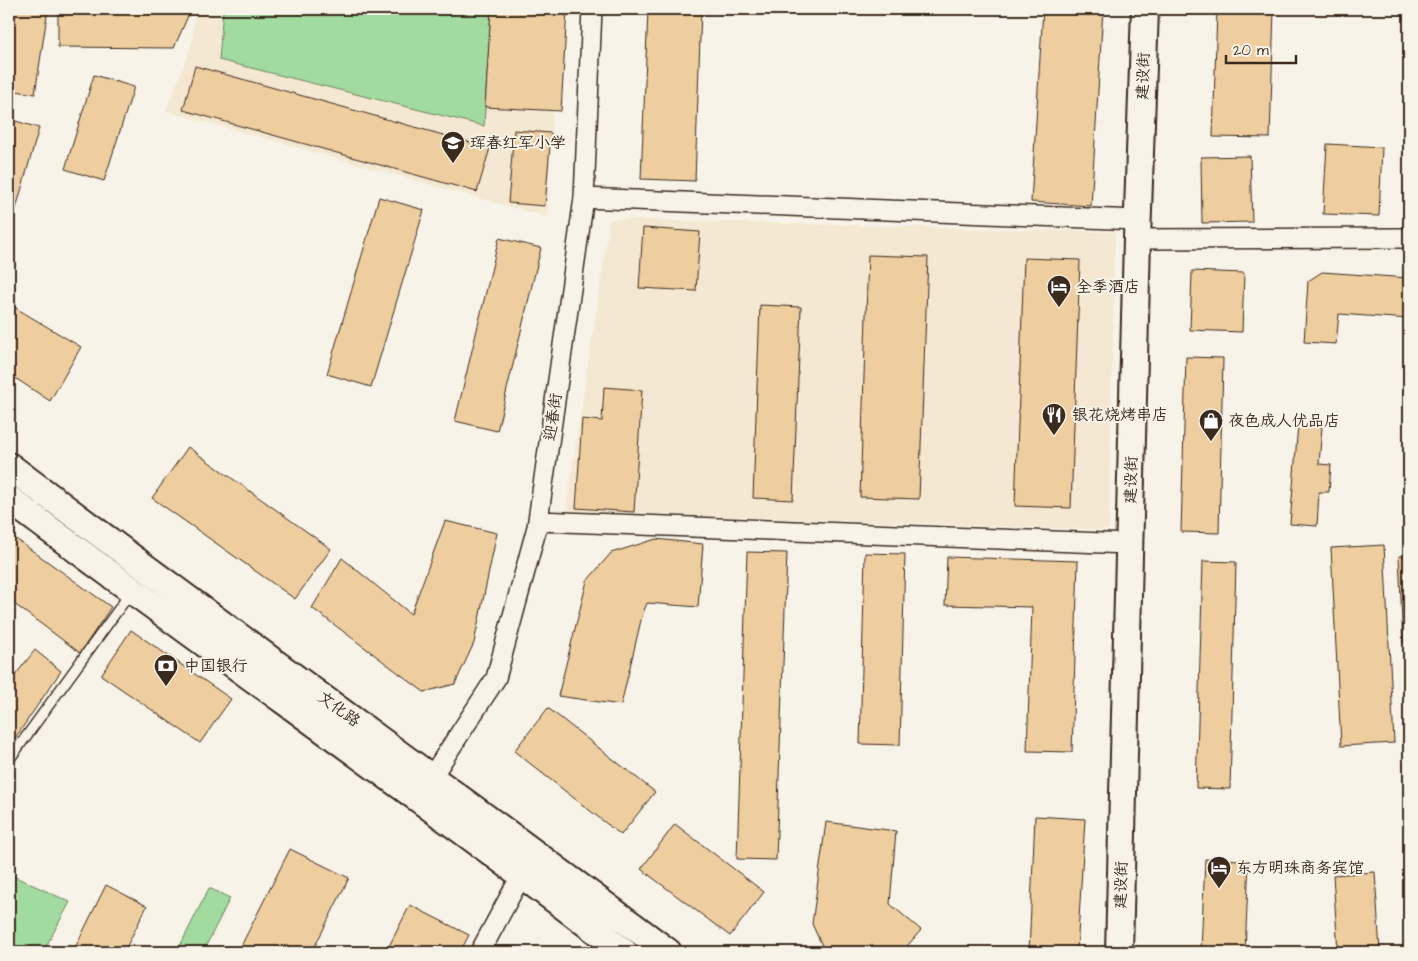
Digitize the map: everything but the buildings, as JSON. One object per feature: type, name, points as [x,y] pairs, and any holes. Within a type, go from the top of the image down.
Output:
[{"type":"main road","name":"建设街","points":[[1119,952],[1145,9]]},
{"type":"main road","name":"文化路","points":[[9,466],[140,581]]},
{"type":"main road","name":"文化路","points":[[9,499],[140,581],[425,787],[668,952]]},
{"type":"main road","name":"文化路","points":[[425,787],[522,874],[624,952]]},
{"type":"street","name":"迎春街","points":[[425,787],[496,678],[538,521],[584,198],[592,9]]},
{"type":"street","points":[[584,198],[1138,229],[1409,238]]},
{"type":"street","points":[[538,521],[1130,544]]},
{"type":"street","points":[[480,952],[522,874]]},
{"type":"lane","points":[[9,760],[140,581]]},
{"type":"shaded area","name":"珲春红军小学","points":[[195,9],[558,9],[547,217],[166,111],[192,44]]},
{"type":"shaded area","points":[[610,219],[1115,232],[1109,530],[566,511]]},
{"type":"green space","points":[[223,9],[491,9],[484,126],[219,60]]},
{"type":"green space","points":[[9,874],[70,902],[43,952],[9,952]]},
{"type":"green space","points":[[209,888],[230,898],[203,952],[177,952]]},
{"type":"place","name":"珲春红军小学","points":[[453,164]]},
{"type":"place","name":"全季酒店","points":[[1059,308]]},
{"type":"place","name":"银花烧烤串店","points":[[1054,436]]},
{"type":"place","name":"夜色成人优品店","points":[[1211,442]]},
{"type":"place","name":"中国银行","points":[[166,687]]},
{"type":"place","name":"东方明珠商务宾馆","points":[[1219,889]]}]
